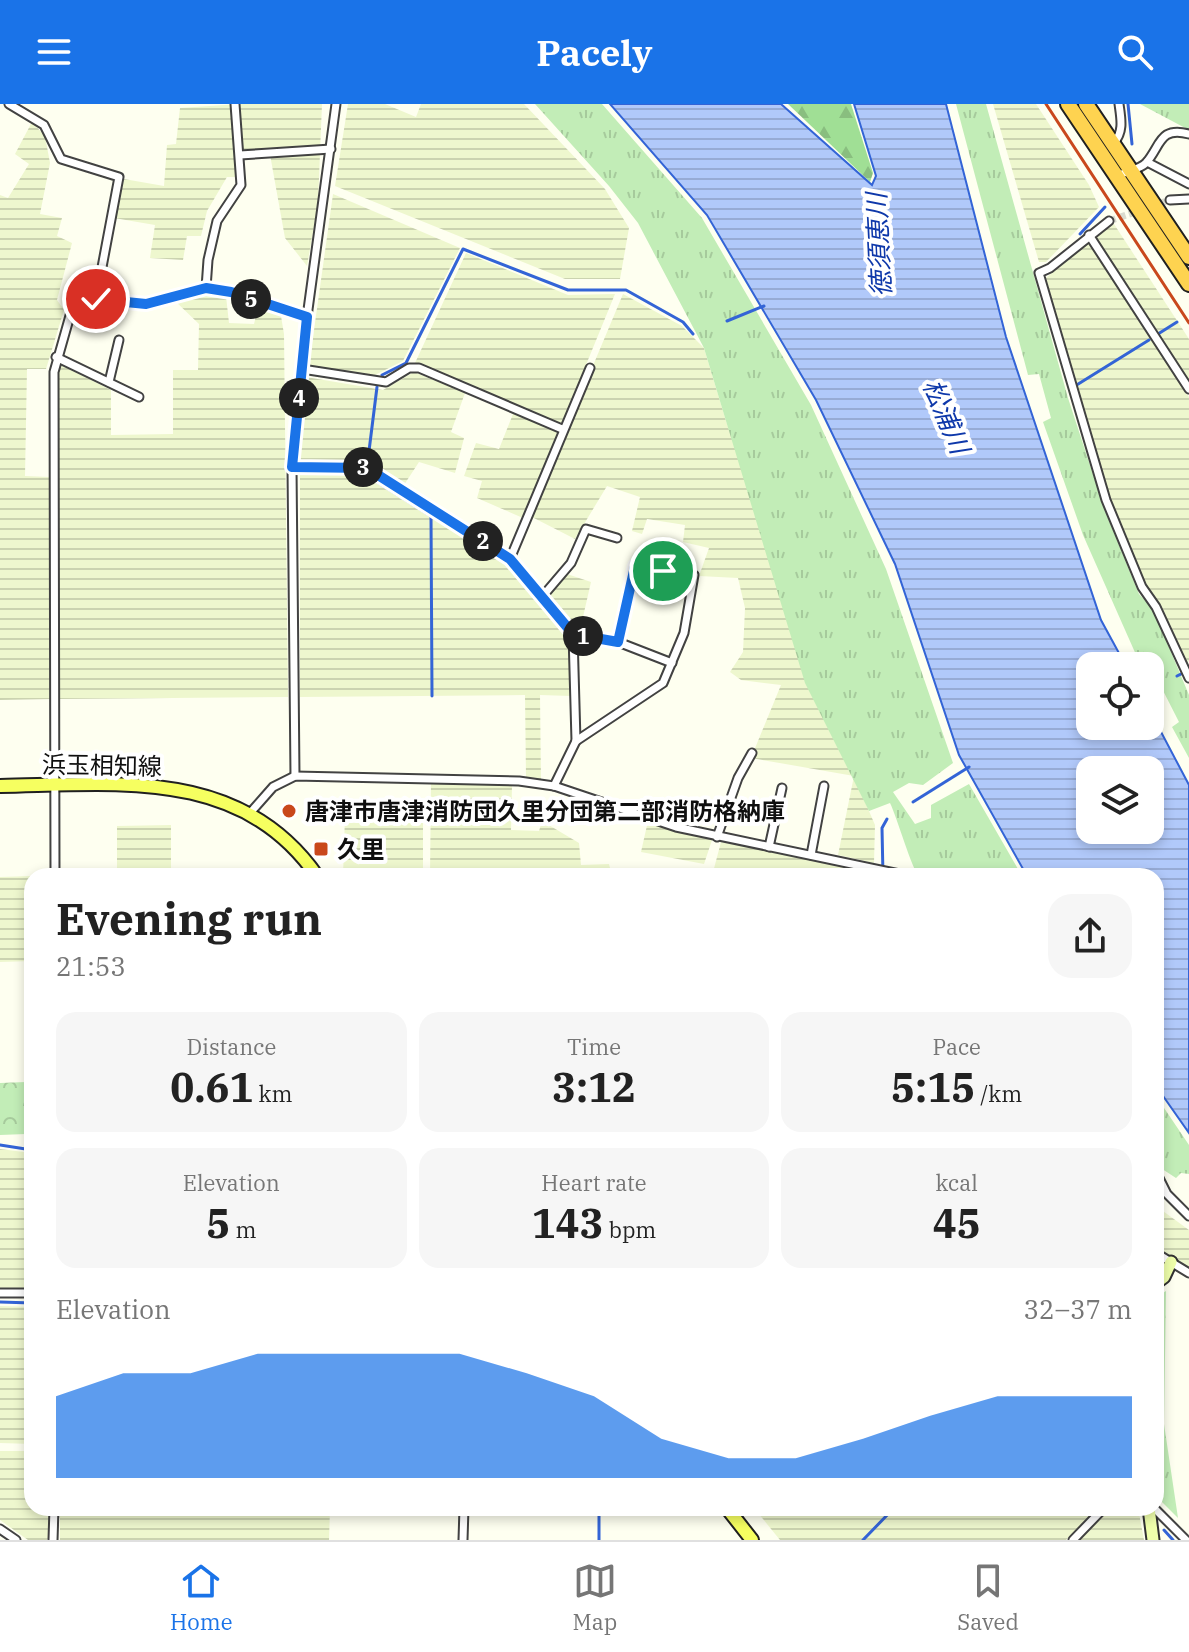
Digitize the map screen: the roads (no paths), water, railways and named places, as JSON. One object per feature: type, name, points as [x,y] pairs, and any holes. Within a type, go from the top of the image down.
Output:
[{"type":"highway","points":[[1068,104],[1189,284]]},
{"type":"highway","points":[[1086,104],[1189,257]]},
{"type":"main road","name":"浜玉相知線","points":[[0,786],[163,786],[209,796],[250,813],[280,834],[310,868]]},
{"type":"main road","points":[[732,1516],[748,1539]]},
{"type":"street","points":[[9,104],[44,125],[61,159],[119,177],[96,299]]},
{"type":"street","points":[[206,288],[208,260],[217,221],[241,185],[235,104]]},
{"type":"street","points":[[295,776],[292,467],[307,317],[336,104]]},
{"type":"street","points":[[1113,144],[1120,136],[1119,104]]},
{"type":"street","points":[[1116,177],[1129,168],[1147,162],[1162,135],[1170,132],[1189,134]]},
{"type":"street","points":[[240,155],[331,149]]},
{"type":"street","points":[[1147,162],[1189,184]]},
{"type":"street","points":[[1170,200],[1189,199]]},
{"type":"street","points":[[1109,221],[1050,268],[1039,273],[1106,500],[1142,587],[1156,607],[1187,674]]},
{"type":"street","points":[[1089,235],[1189,389]]},
{"type":"street","points":[[55,868],[56,357],[73,305],[96,299],[146,304],[206,288],[231,292],[307,317]]},
{"type":"street","points":[[109,382],[119,340]]},
{"type":"street","points":[[56,357],[139,397]]},
{"type":"street","points":[[302,369],[386,382],[409,368],[419,368],[562,429]]},
{"type":"street","points":[[510,559],[590,368]]},
{"type":"street","points":[[292,467],[367,468],[510,559],[573,634],[576,741],[554,786]]},
{"type":"street","points":[[542,597],[571,563],[586,529],[617,538]]},
{"type":"street","points":[[576,741],[663,683],[684,633],[694,575],[672,568],[663,571],[635,566],[618,642]]},
{"type":"street","points":[[573,634],[618,642],[672,663]]},
{"type":"street","points":[[717,837],[738,778],[752,753]]},
{"type":"street","points":[[250,813],[273,787],[295,776],[519,781],[554,786],[717,837],[874,868]]},
{"type":"street","points":[[811,855],[824,786]]},
{"type":"street","points":[[769,847],[782,788]]},
{"type":"street","points":[[1164,1188],[1189,1216]]},
{"type":"street","points":[[1164,1258],[1189,1273]]},
{"type":"street","points":[[1164,1277],[1171,1262]]},
{"type":"street","points":[[0,1293],[24,1293]]},
{"type":"street","points":[[53,1540],[54,1516]]},
{"type":"street","points":[[463,1540],[464,1516]]},
{"type":"street","points":[[1073,1540],[1096,1516]]},
{"type":"street","points":[[1152,1516],[1153,1540]]},
{"type":"street","points":[[1160,1516],[1186,1540]]},
{"type":"street","points":[[0,1529],[16,1540]]},
{"type":"water","points":[[610,104],[781,104],[872,185],[876,176],[854,104],[946,104],[1006,337],[1101,620],[1118,652],[1076,652],[1076,740],[1164,740],[1164,738],[1189,785],[1189,1133],[1164,1097],[1164,868],[1023,868],[959,755],[895,564],[816,400],[707,215]]},
{"type":"waterway","points":[[1128,104],[1132,144]]},
{"type":"waterway","points":[[1080,234],[1105,207]]},
{"type":"waterway","points":[[382,375],[406,363],[463,249],[568,290],[626,290],[683,322],[693,334]]},
{"type":"waterway","points":[[727,321],[764,306]]},
{"type":"waterway","points":[[1158,334],[1177,322]]},
{"type":"waterway","points":[[1075,386],[1149,340]]},
{"type":"waterway","points":[[368,459],[377,387]]},
{"type":"waterway","points":[[365,474],[431,516],[432,696]]},
{"type":"waterway","points":[[1177,676],[1189,670]]},
{"type":"waterway","points":[[913,802],[969,767]]},
{"type":"waterway","points":[[883,868],[882,828],[887,819]]},
{"type":"waterway","points":[[0,1145],[24,1149]]},
{"type":"waterway","points":[[0,1302],[24,1303]]},
{"type":"waterway","points":[[599,1516],[599,1540]]},
{"type":"waterway","points":[[863,1540],[886,1516]]},
{"type":"waterway","points":[[1164,1530],[1173,1540]]},
{"type":"tunnel","points":[[1109,221],[1170,200]]},
{"type":"railway","points":[[1046,104],[1189,323]]},
{"type":"place","name":"唐津市唐津消防団久里分団第二部消防格納庫","points":[[289,811]]},
{"type":"place","name":"久里","points":[[321,849]]},
{"type":"water label","name":"徳須恵川","points":[[878,245]]},
{"type":"water label","name":"松浦川","points":[[947,416]]}]
